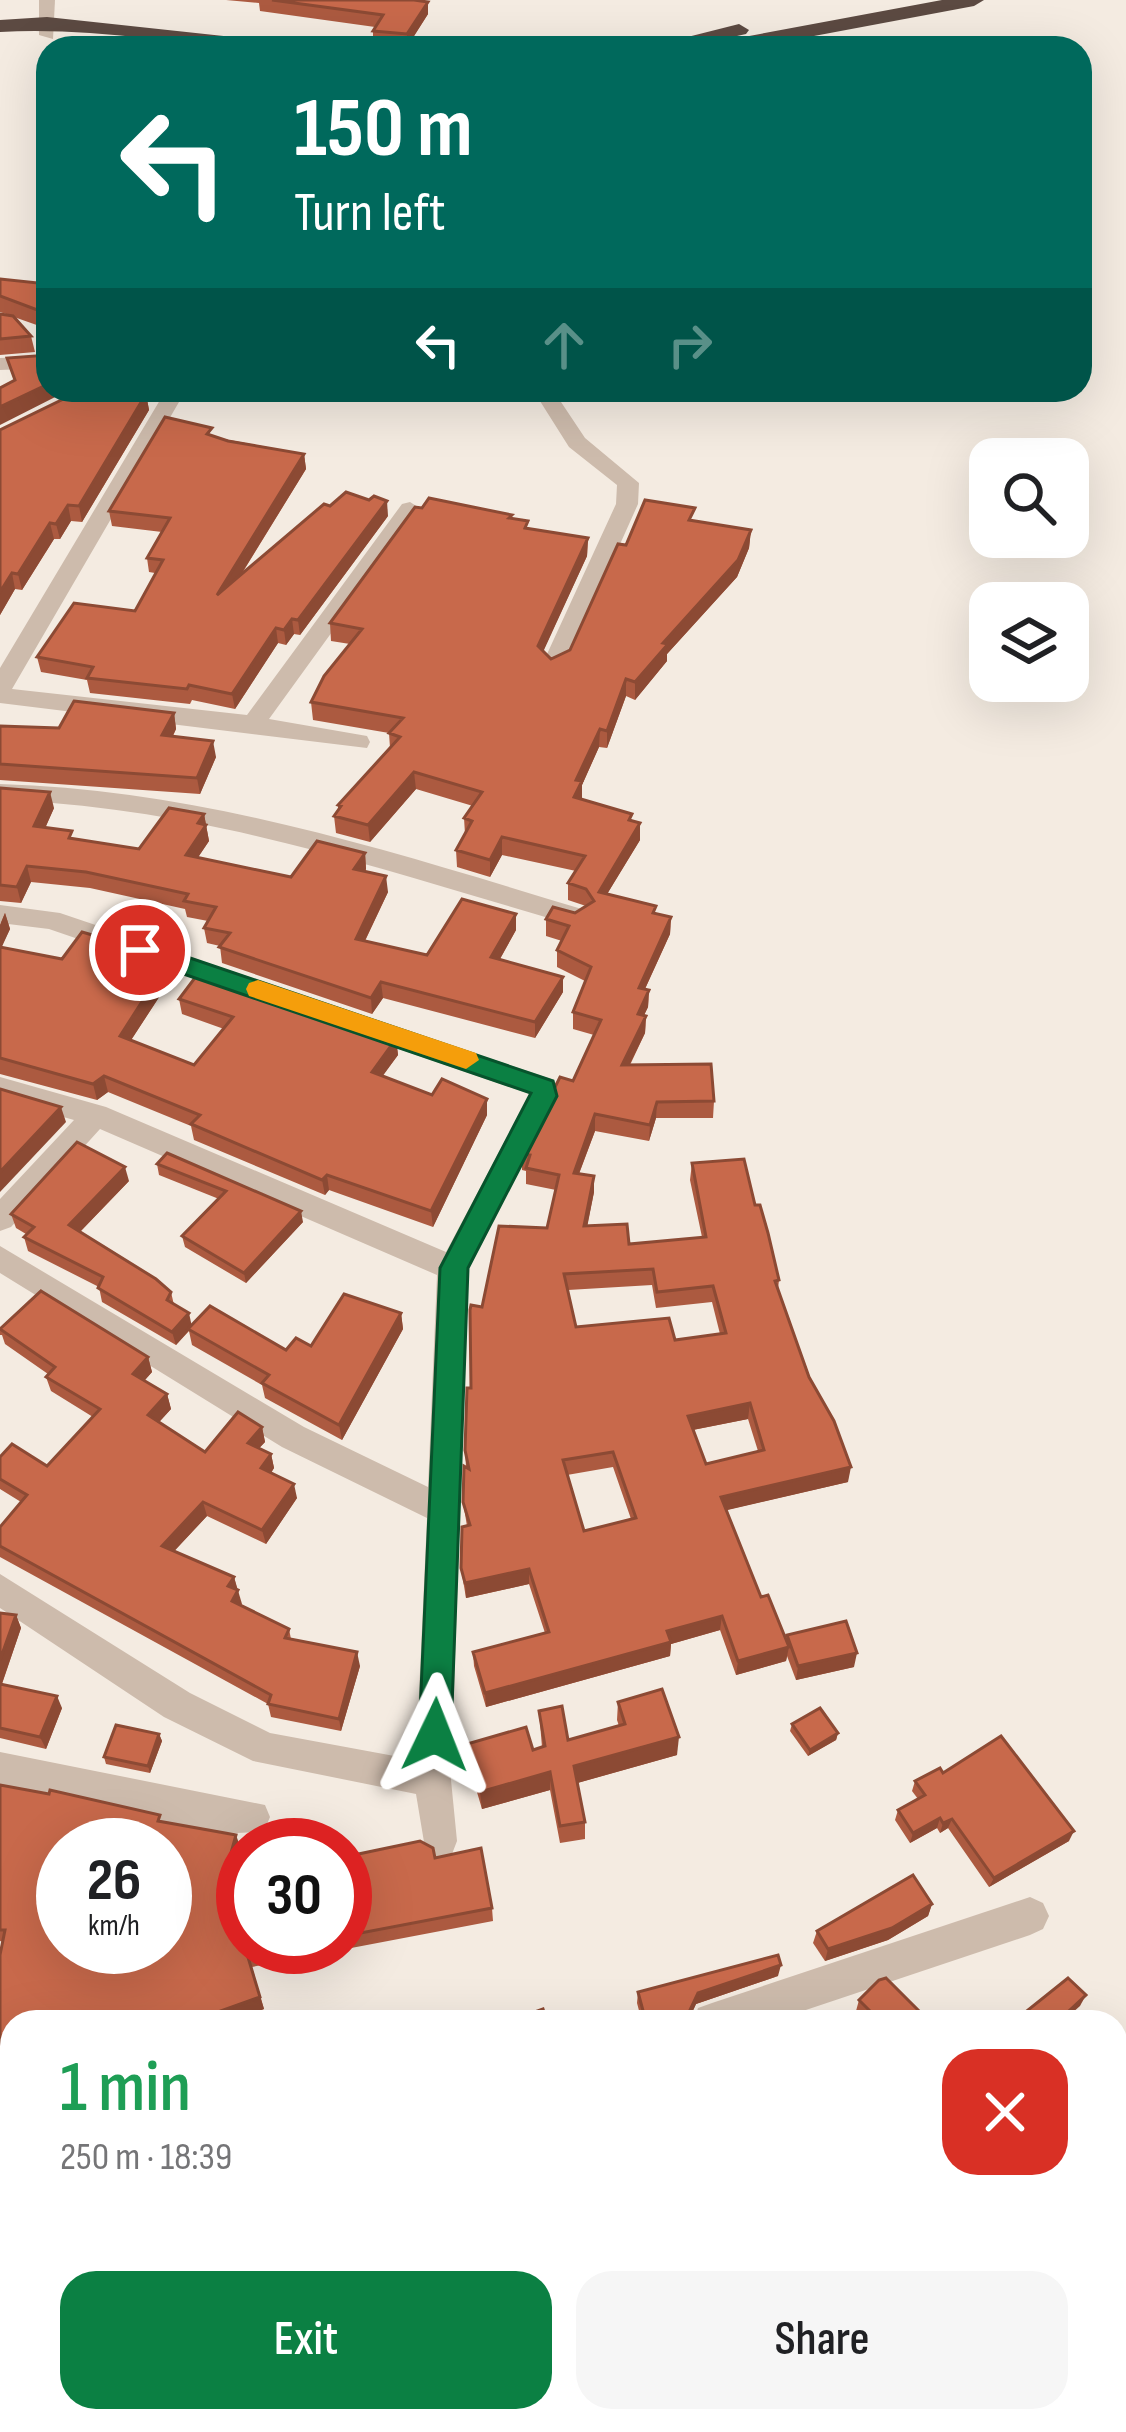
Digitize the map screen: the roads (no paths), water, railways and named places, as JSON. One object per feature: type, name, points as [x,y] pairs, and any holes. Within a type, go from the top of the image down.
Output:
[{"type":"highway","points":[[717,36],[902,0]]},
{"type":"highway","points":[[781,36],[974,0]]},
{"type":"highway","points":[[0,26],[132,36]]},
{"type":"highway","points":[[0,38],[47,29],[90,36]]},
{"type":"street","points":[[47,0],[47,29]]},
{"type":"street","points":[[0,364],[36,362]]},
{"type":"street","points":[[169,402],[0,692],[358,742]]},
{"type":"street","points":[[551,402],[578,442],[628,483],[627,504],[554,665]]},
{"type":"street","points":[[253,724],[410,508]]},
{"type":"street","points":[[0,792],[152,803],[250,822],[576,917]]},
{"type":"street","points":[[0,914],[51,920],[544,1088],[454,1268],[433,1780],[439,1840]]},
{"type":"street","points":[[0,1088],[96,1115],[454,1268]]},
{"type":"street","points":[[0,1219],[96,1115]]},
{"type":"street","points":[[0,1258],[293,1437],[444,1511]]},
{"type":"street","points":[[0,1589],[177,1705],[266,1749],[433,1780]]},
{"type":"street","points":[[0,1769],[172,1807],[252,1817]]},
{"type":"street","points":[[748,2010],[1030,1916]]}]
